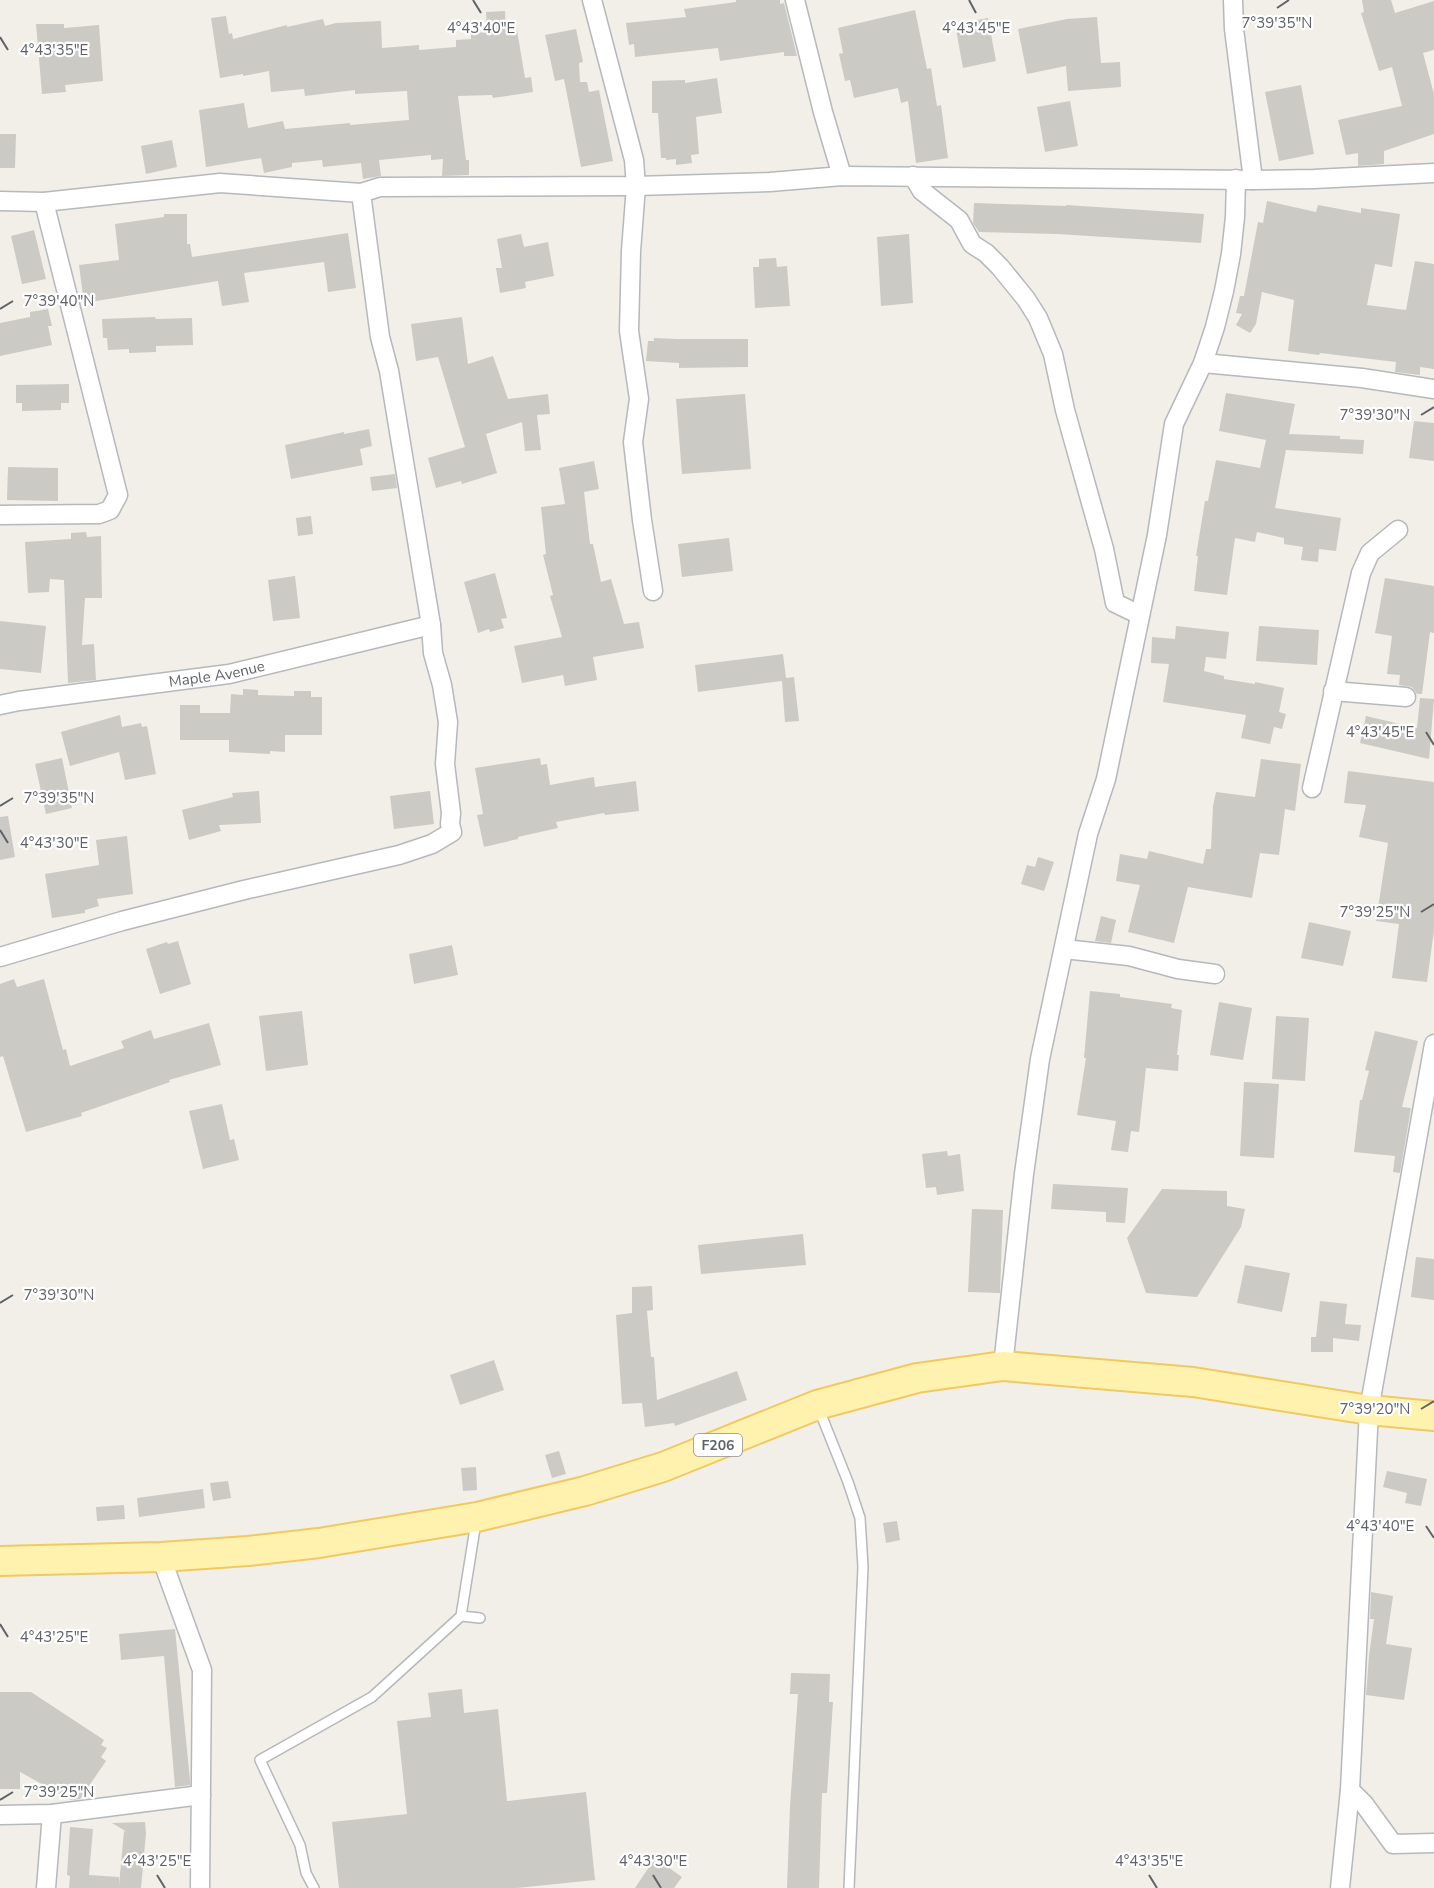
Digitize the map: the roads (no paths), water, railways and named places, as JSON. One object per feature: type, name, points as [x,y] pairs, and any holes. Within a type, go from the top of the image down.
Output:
[{"type":"main road","name":"F206","points":[[0,1561],[161,1557],[248,1551],[319,1543],[477,1517],[585,1491],[663,1467],[817,1405],[917,1378],[1003,1366],[1193,1382],[1369,1410],[1434,1416]]},
{"type":"street","points":[[592,0],[634,160],[636,186],[631,251],[629,331],[639,399],[633,442],[653,591]]},
{"type":"street","points":[[795,0],[823,112],[842,176]]},
{"type":"street","points":[[1003,1366],[1024,1174],[1039,1070],[1088,834],[1106,779],[1157,535],[1174,424],[1203,363],[1215,327],[1228,273],[1235,217],[1244,179],[1233,0]]},
{"type":"street","points":[[0,201],[44,202],[220,183],[361,193],[380,187],[636,186],[770,182],[842,176],[1314,179],[1434,173]]},
{"type":"street","points":[[912,176],[922,191],[959,220],[972,244],[986,253],[1000,267],[1038,318],[1053,354],[1065,410],[1104,549],[1115,603],[1140,615]]},
{"type":"street","points":[[0,957],[122,921],[244,890],[399,855],[432,844],[452,832],[445,764],[448,722],[442,686],[432,652],[431,625],[390,371],[380,337],[361,193]]},
{"type":"street","points":[[0,514],[99,514],[110,510],[118,495],[44,202]]},
{"type":"street","points":[[1203,363],[1362,378],[1434,389]]},
{"type":"street","points":[[1312,788],[1361,573],[1370,553],[1398,530]]},
{"type":"street","name":"Maple Avenue","points":[[0,705],[229,674],[431,625]]},
{"type":"street","points":[[1334,691],[1406,697]]},
{"type":"street","points":[[1064,950],[1129,956],[1178,969],[1215,974]]},
{"type":"street","points":[[1340,1888],[1350,1790],[1369,1410],[1434,1044]]},
{"type":"street","points":[[161,1557],[202,1670],[200,1888]]},
{"type":"street","points":[[1350,1790],[1364,1804],[1393,1844],[1434,1843]]},
{"type":"street","points":[[0,1815],[52,1814],[201,1795]]},
{"type":"street","points":[[46,1888],[52,1814]]},
{"type":"lane","points":[[817,1405],[860,1518],[863,1567],[849,1888]]},
{"type":"lane","points":[[314,1888],[306,1873],[300,1845],[260,1760],[372,1697],[461,1616],[477,1517]]},
{"type":"lane","points":[[461,1616],[480,1618]]}]
